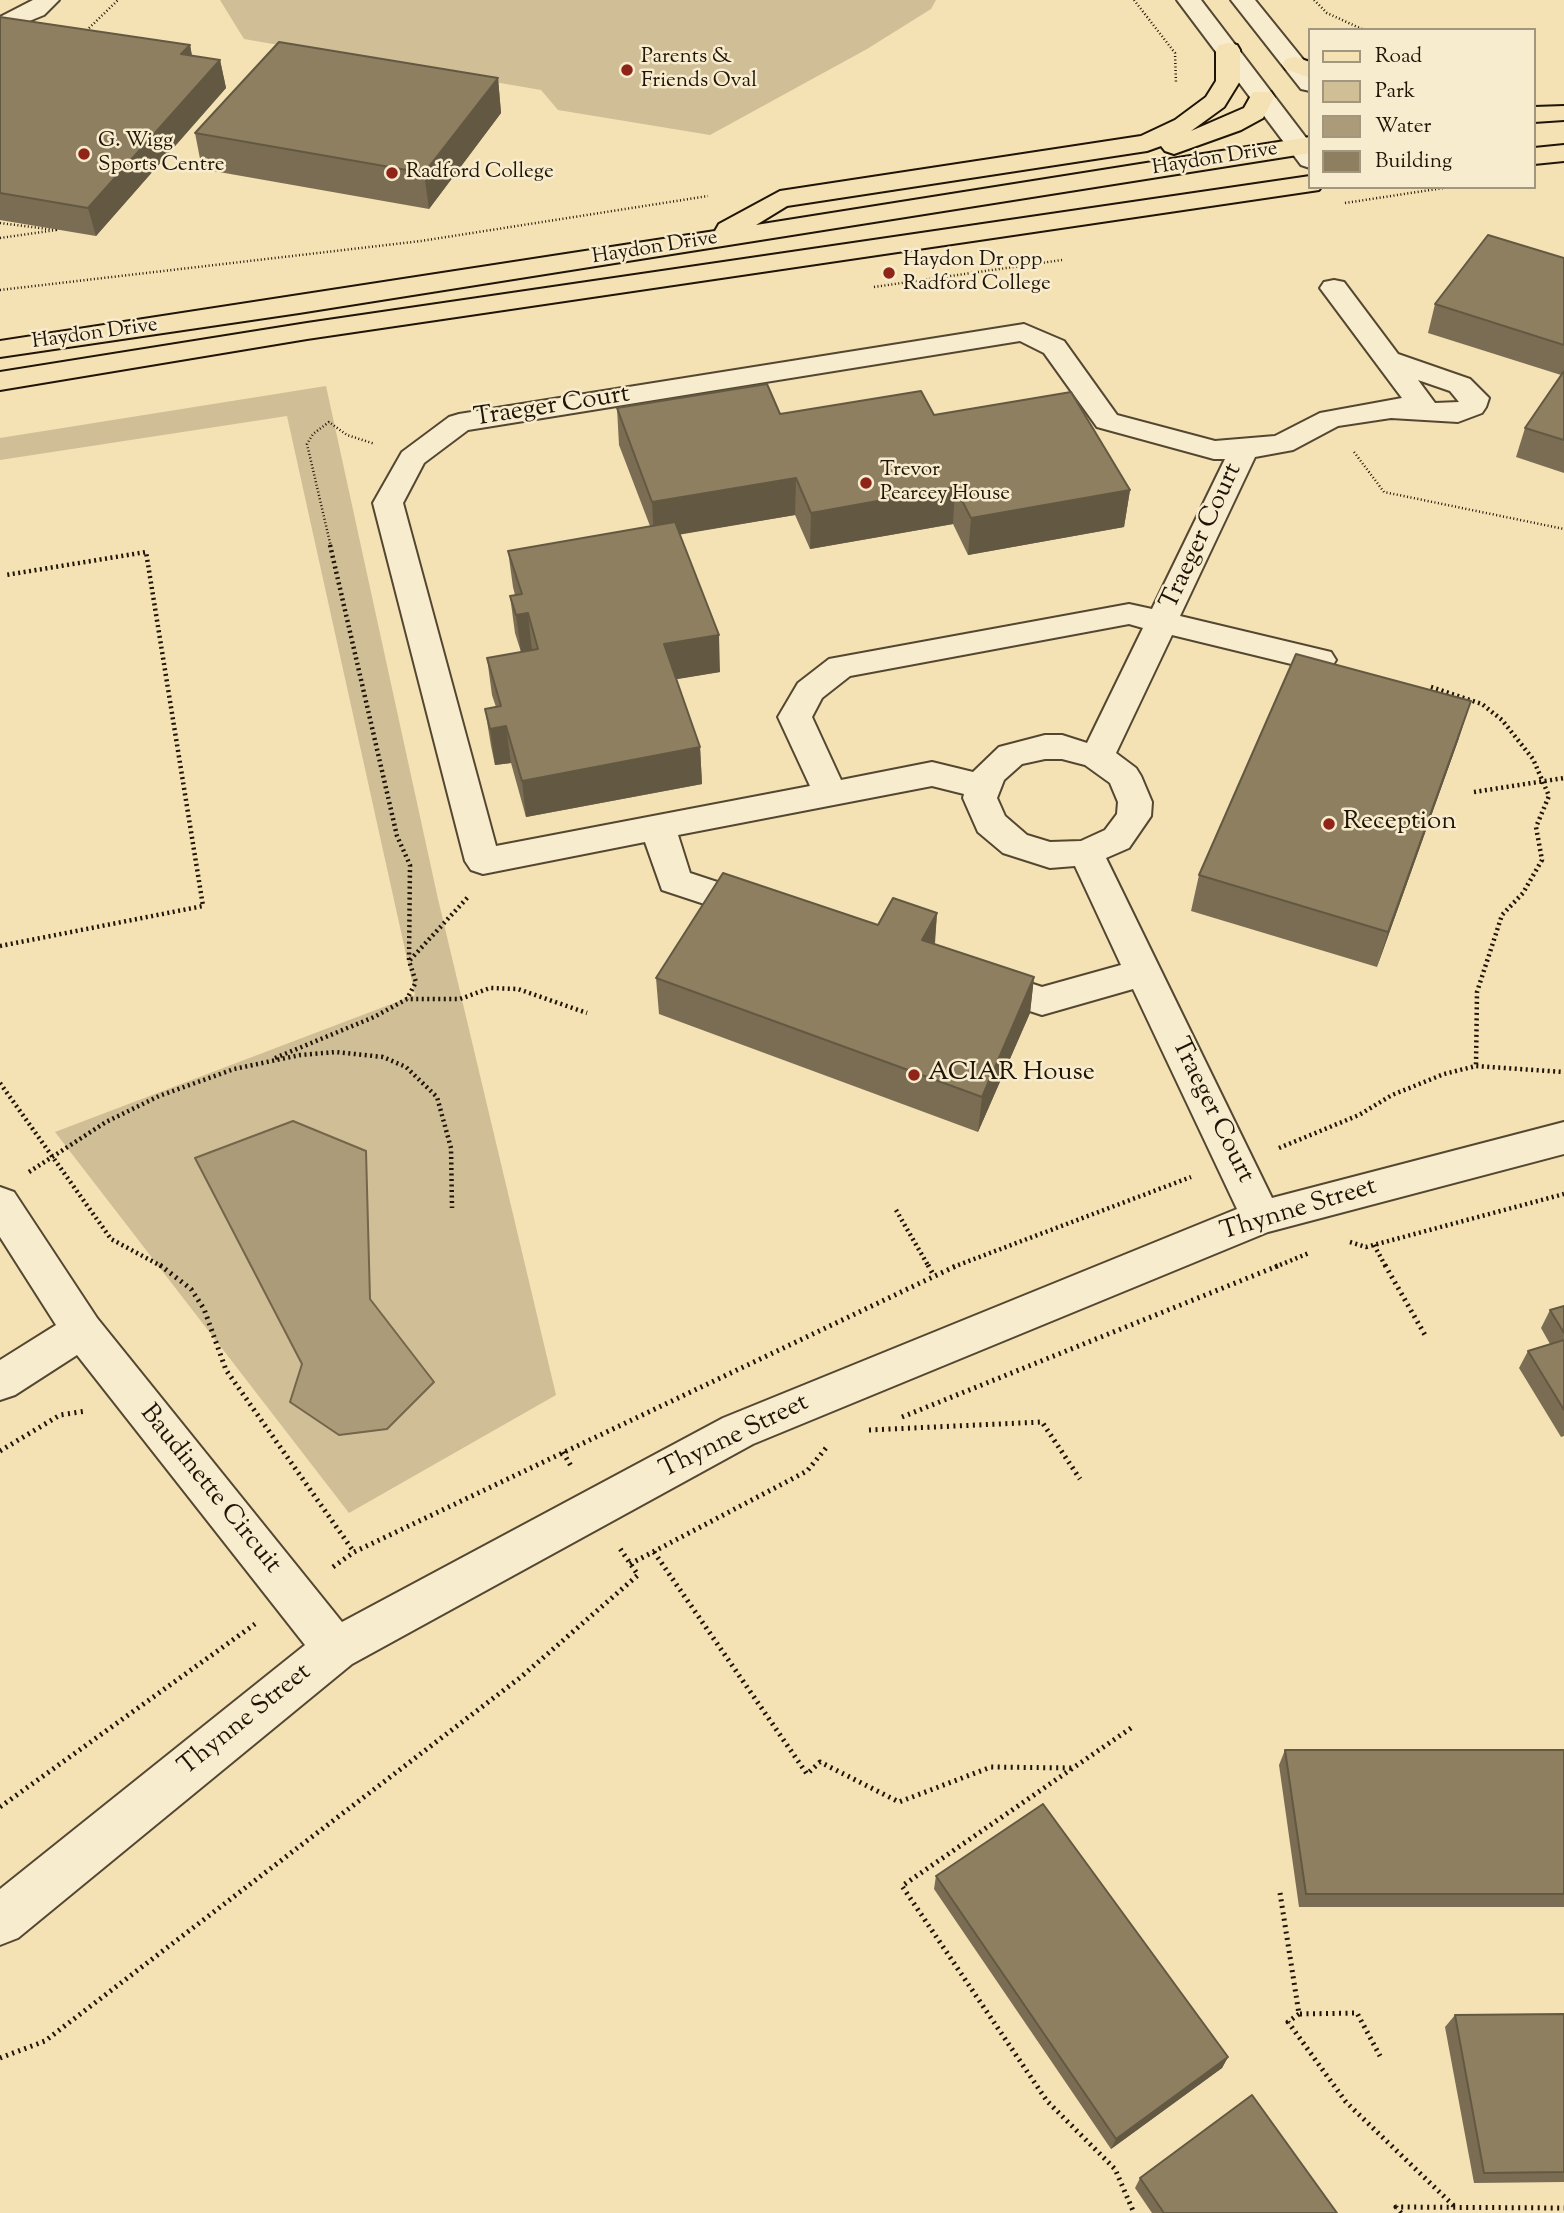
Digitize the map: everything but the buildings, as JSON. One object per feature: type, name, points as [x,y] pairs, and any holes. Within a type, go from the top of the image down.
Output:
[{"type":"main road","points":[[711,240],[780,199],[1147,143],[1184,125],[1215,102],[1228,81],[1228,50]]},
{"type":"main road","points":[[888,212],[943,184],[1161,151],[1233,125],[1254,113],[1262,97]]},
{"type":"main road","points":[[1536,116],[1564,113]]},
{"type":"main road","name":"Haydon Drive","points":[[0,349],[1307,150]]},
{"type":"main road","points":[[1536,156],[1564,153]]},
{"type":"main road","name":"Haydon Drive","points":[[0,381],[307,331],[1308,184]]},
{"type":"street","points":[[0,26],[36,10],[47,0]]},
{"type":"street","points":[[1189,0],[1262,97],[1307,150]]},
{"type":"street","points":[[1243,0],[1303,67]]},
{"type":"street","points":[[1244,450],[1283,444],[1330,419],[1421,404],[1334,288]]},
{"type":"street","name":"Traeger Court","points":[[982,786],[932,774],[483,861],[388,503],[412,458],[459,423],[1024,332],[1054,347],[1107,421],[1214,450],[1244,450],[1097,757]]},
{"type":"street","points":[[1387,410],[1458,413],[1472,407],[1475,398],[1460,385],[1388,360]]},
{"type":"street","points":[[831,794],[795,717],[810,691],[840,667],[1129,614],[1320,660]]},
{"type":"street","points":[[1062,747],[1097,757],[1112,765],[1132,789],[1134,816],[1117,839],[1086,853],[1050,855],[1032,851],[1008,839],[990,824],[983,811],[982,786],[998,764],[1027,750],[1062,747]]},
{"type":"street","points":[[658,827],[674,881],[792,919]]},
{"type":"street","name":"Traeger Court","points":[[1086,853],[1261,1217]]},
{"type":"street","points":[[952,972],[1042,1001],[1144,972]]},
{"type":"street","name":"Thynne Street","points":[[0,1920],[336,1649],[738,1431],[1261,1217],[1564,1138]]},
{"type":"street","name":"Baudinette Circuit","points":[[0,1203],[82,1330],[336,1649]]},
{"type":"street","points":[[0,1382],[82,1330]]},
{"type":"path","points":[[82,35],[118,0]]},
{"type":"path","points":[[1134,0],[1175,54],[1177,91]]},
{"type":"path","points":[[1314,0],[1328,13],[1360,28]]},
{"type":"path","points":[[0,290],[421,241],[712,195]]},
{"type":"path","points":[[0,223],[56,230],[0,238]]},
{"type":"path","points":[[1330,419],[1384,492],[1564,528]]},
{"type":"path","points":[[407,999],[416,982],[409,961],[410,865],[397,835],[307,444],[313,434],[329,422],[347,435],[412,458]]},
{"type":"path","points":[[0,946],[203,906],[146,552],[6,575]]},
{"type":"path","points":[[1432,687],[1482,704],[1503,720],[1534,759],[1549,796],[1536,827],[1542,860],[1523,893],[1502,915],[1477,992],[1476,1066]]},
{"type":"path","points":[[1474,792],[1542,779],[1564,778]]},
{"type":"path","points":[[409,961],[475,890],[517,868],[515,855]]},
{"type":"path","points":[[264,1063],[374,1017],[407,999],[460,999],[490,988],[517,989],[587,1013]]},
{"type":"path","points":[[53,1157],[106,1122],[159,1096],[234,1069],[300,1055],[336,1052],[383,1057],[406,1067],[437,1097],[451,1148],[452,1208]]},
{"type":"path","points":[[0,1083],[111,1239],[168,1269],[191,1289],[204,1308],[226,1370],[354,1552],[933,1274],[1359,1115],[1392,1095],[1434,1078],[1476,1066],[1564,1072]]},
{"type":"path","points":[[1344,1240],[1366,1247],[1564,1194]]},
{"type":"path","points":[[896,1210],[933,1274]]},
{"type":"path","points":[[1374,1245],[1425,1335]]},
{"type":"path","points":[[858,1435],[1318,1250]]},
{"type":"path","points":[[0,1451],[60,1415],[140,1404]]},
{"type":"path","points":[[869,1430],[1042,1422],[1080,1479]]},
{"type":"path","points":[[630,1564],[807,1471],[824,1448],[835,1444]]},
{"type":"path","points":[[654,1552],[807,1774],[820,1762],[899,1802],[991,1767],[1074,1768]]},
{"type":"path","points":[[0,2058],[46,2041],[521,1677],[638,1575]]},
{"type":"path","points":[[0,1807],[171,1681],[242,1634]]},
{"type":"path","points":[[1131,1728],[902,1886],[1047,2101],[1115,2169],[1134,2213]]},
{"type":"path","points":[[1280,1893],[1299,2014]]},
{"type":"path","points":[[1380,2056],[1357,2013],[1299,2014],[1288,2022],[1346,2102],[1456,2208]]},
{"type":"path","points":[[1401,2213],[1396,2207],[1564,2208]]},
{"type":"green space","name":"Parents & Friends Oval","points":[[220,0],[936,0],[931,9],[867,49],[710,135],[558,110],[541,90],[244,39]]},
{"type":"green space","points":[[326,386],[438,899],[556,1395],[349,1513],[55,1132],[415,995],[287,416],[0,460],[0,438]]},
{"type":"water","points":[[293,1121],[366,1151],[370,1299],[434,1382],[387,1429],[339,1435],[290,1402],[302,1364],[195,1158]]},
{"type":"place","name":"Parents & Friends Oval","points":[[627,70]]},
{"type":"place","name":"G. Wigg Sports Centre","points":[[84,154]]},
{"type":"place","name":"Radford College","points":[[392,173]]},
{"type":"place","name":"Haydon Dr opp Radford College","points":[[889,273]]},
{"type":"place","name":"Trevor Pearcey House","points":[[866,483]]},
{"type":"place","name":"Reception","points":[[1329,824]]},
{"type":"place","name":"ACIAR House","points":[[914,1075]]}]
